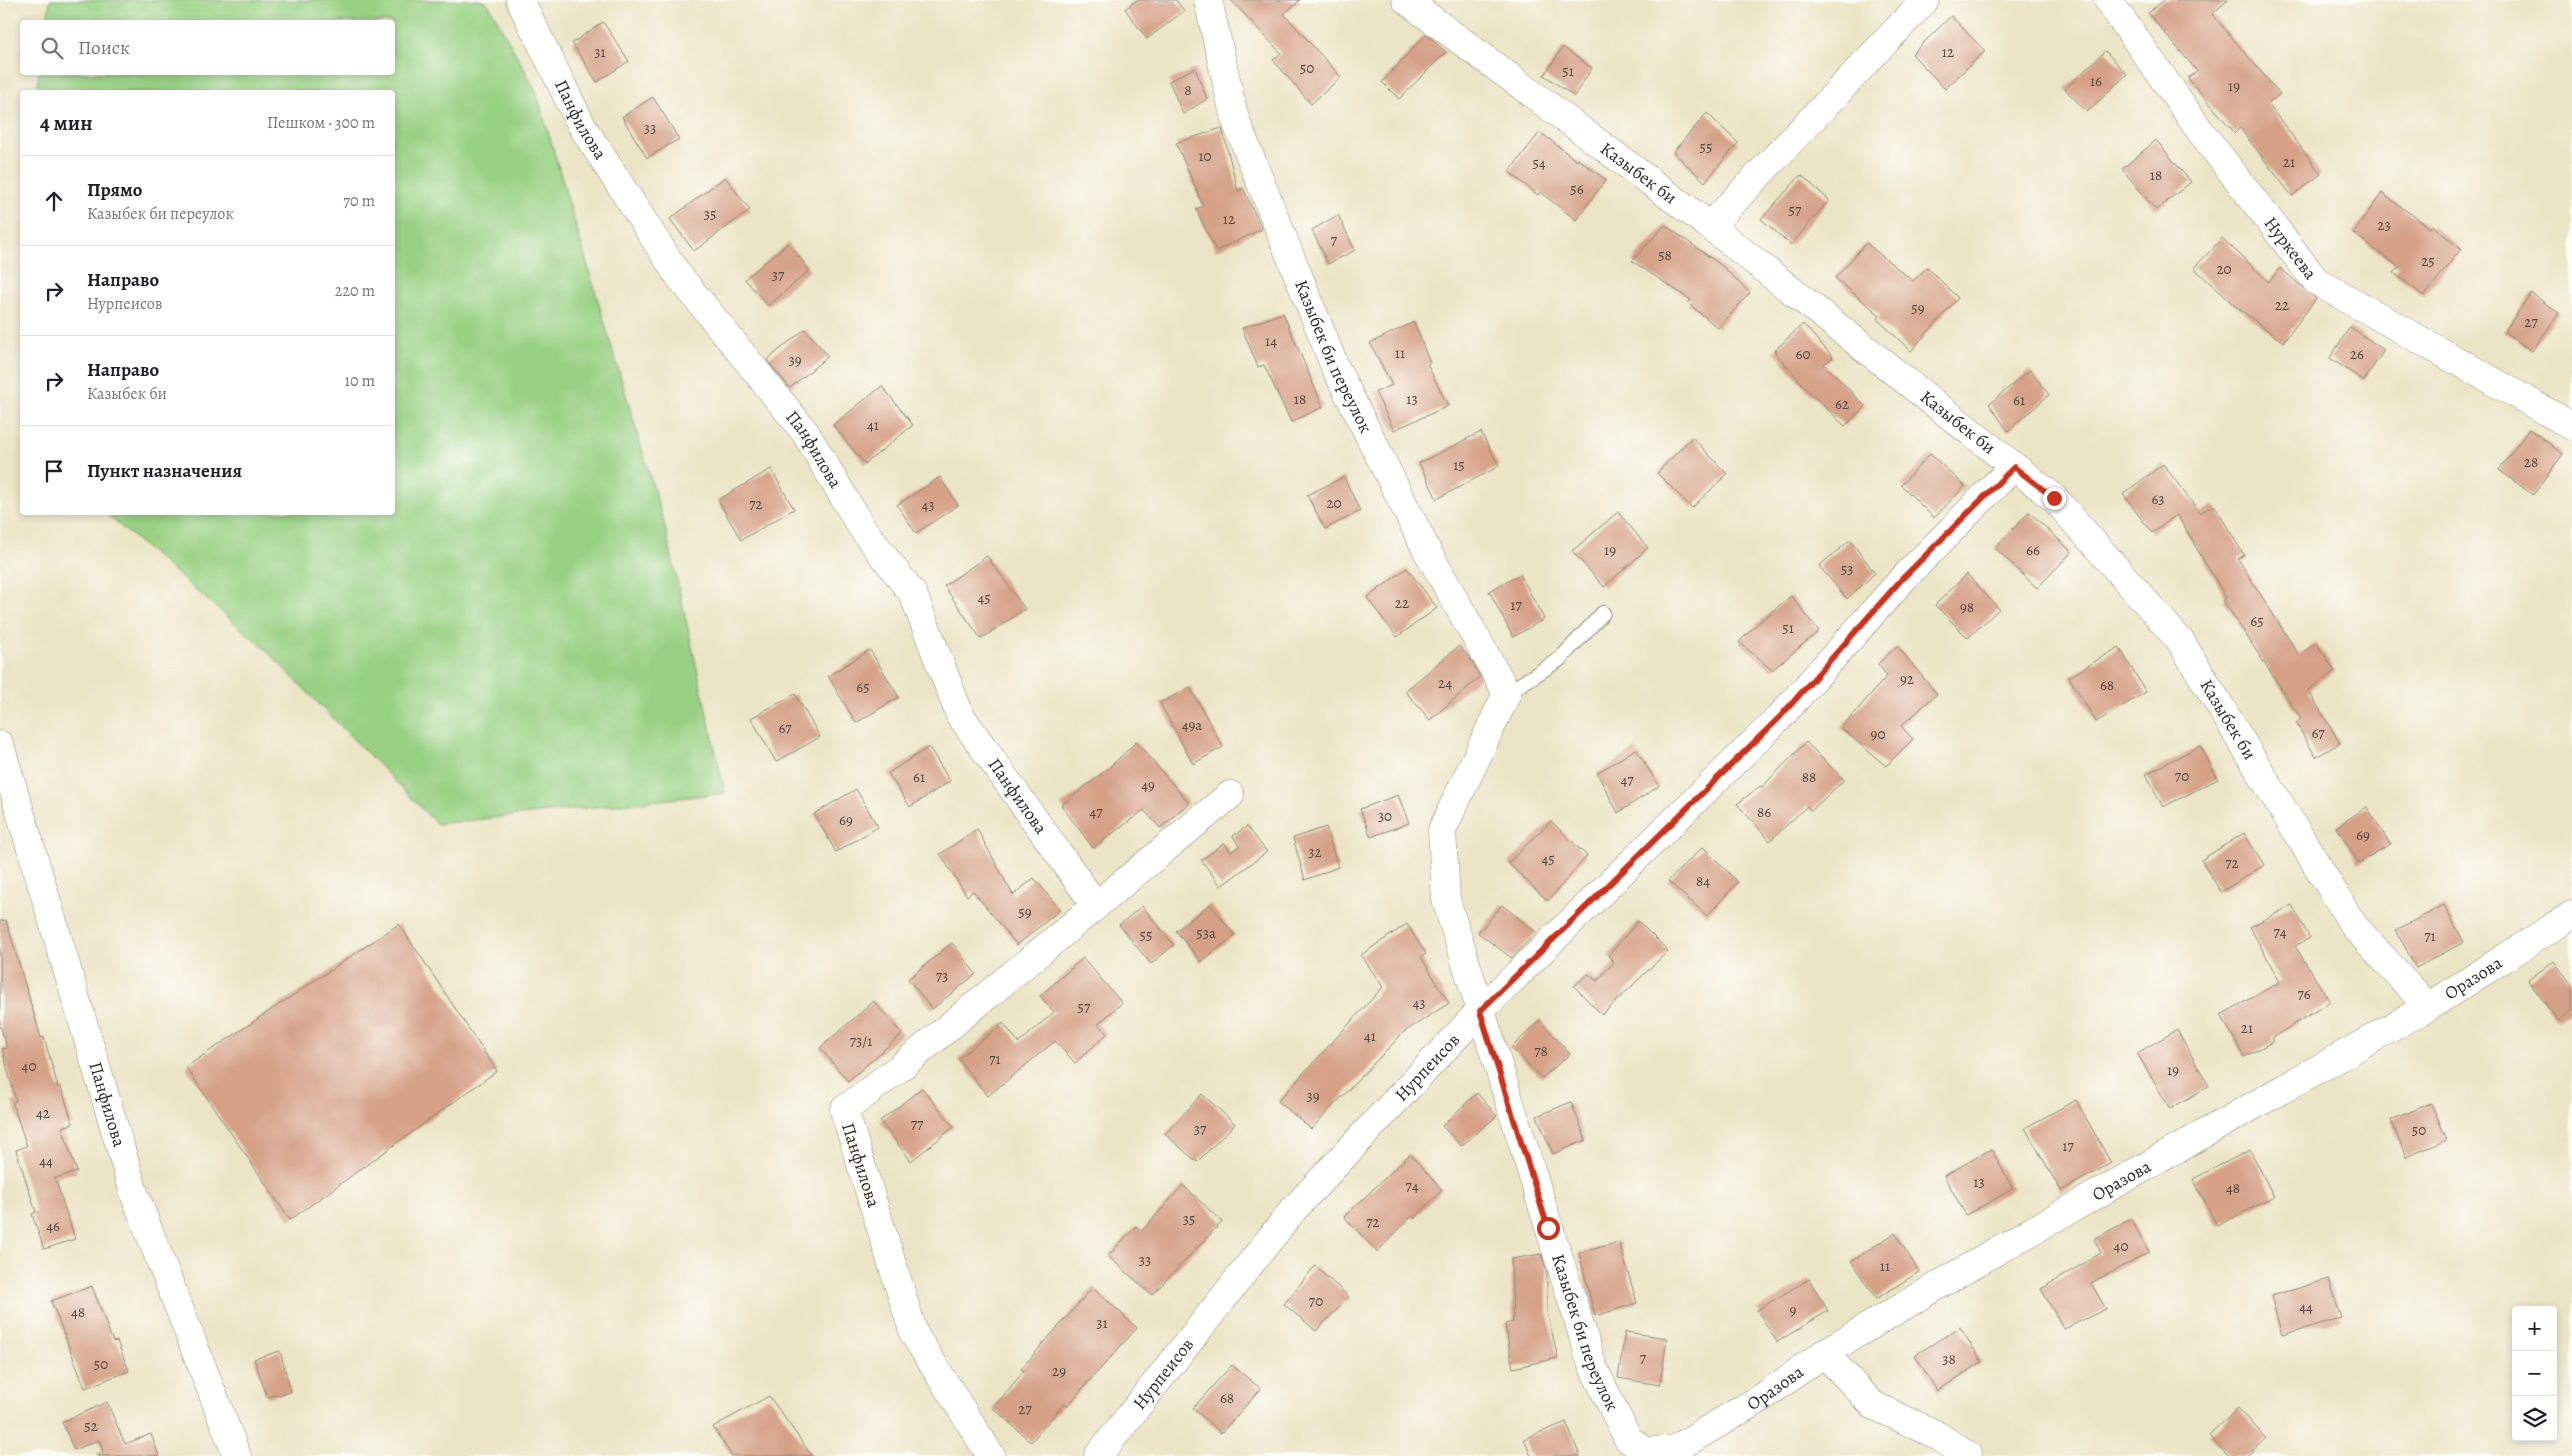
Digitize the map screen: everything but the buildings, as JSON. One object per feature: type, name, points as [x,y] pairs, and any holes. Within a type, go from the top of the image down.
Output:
[{"type":"street","name":"Панфилова","points":[[520,0],[582,126],[676,272],[805,432],[862,528],[913,594],[960,715],[1096,906]]},
{"type":"street","name":"Казыбек би переулок","points":[[1208,0],[1235,119],[1335,367],[1424,547],[1507,693],[1442,830],[1446,900],[1593,1367],[1628,1439],[1644,1454],[1675,1449]]},
{"type":"street","name":"Казыбек би","points":[[1406,0],[1710,226],[2054,498],[2181,642],[2354,926],[2428,1007]]},
{"type":"street","points":[[1710,226],[1925,0]]},
{"type":"street","name":"Нуркеева","points":[[2108,0],[2201,132],[2316,281],[2572,426]]},
{"type":"street","name":"Нурпеисов","points":[[1098,1456],[1294,1210],[1480,1011],[1779,718],[1901,580],[2014,467]]},
{"type":"street","name":"Панфилова","points":[[0,745],[134,1193],[237,1456]]},
{"type":"street","name":"Панфилова","points":[[991,1456],[914,1334],[844,1110],[898,1069],[1230,795]]},
{"type":"street","name":"Оразова","points":[[1675,1449],[1763,1397],[1824,1353],[1992,1252],[2428,1007],[2572,915]]},
{"type":"street","points":[[1824,1353],[1873,1405],[1936,1434],[1968,1456]]},
{"type":"lane","points":[[1507,693],[1560,659],[1603,613]]},
{"type":"green space","points":[[50,0],[480,0],[488,3],[536,91],[665,527],[725,793],[437,824],[264,648],[107,515],[395,515],[395,90],[36,90],[39,75],[395,75],[395,20],[47,20]]},
{"type":"route","points":[[1548,1228],[1480,1011],[1779,718],[1901,580],[2014,467],[2054,498]]}]
